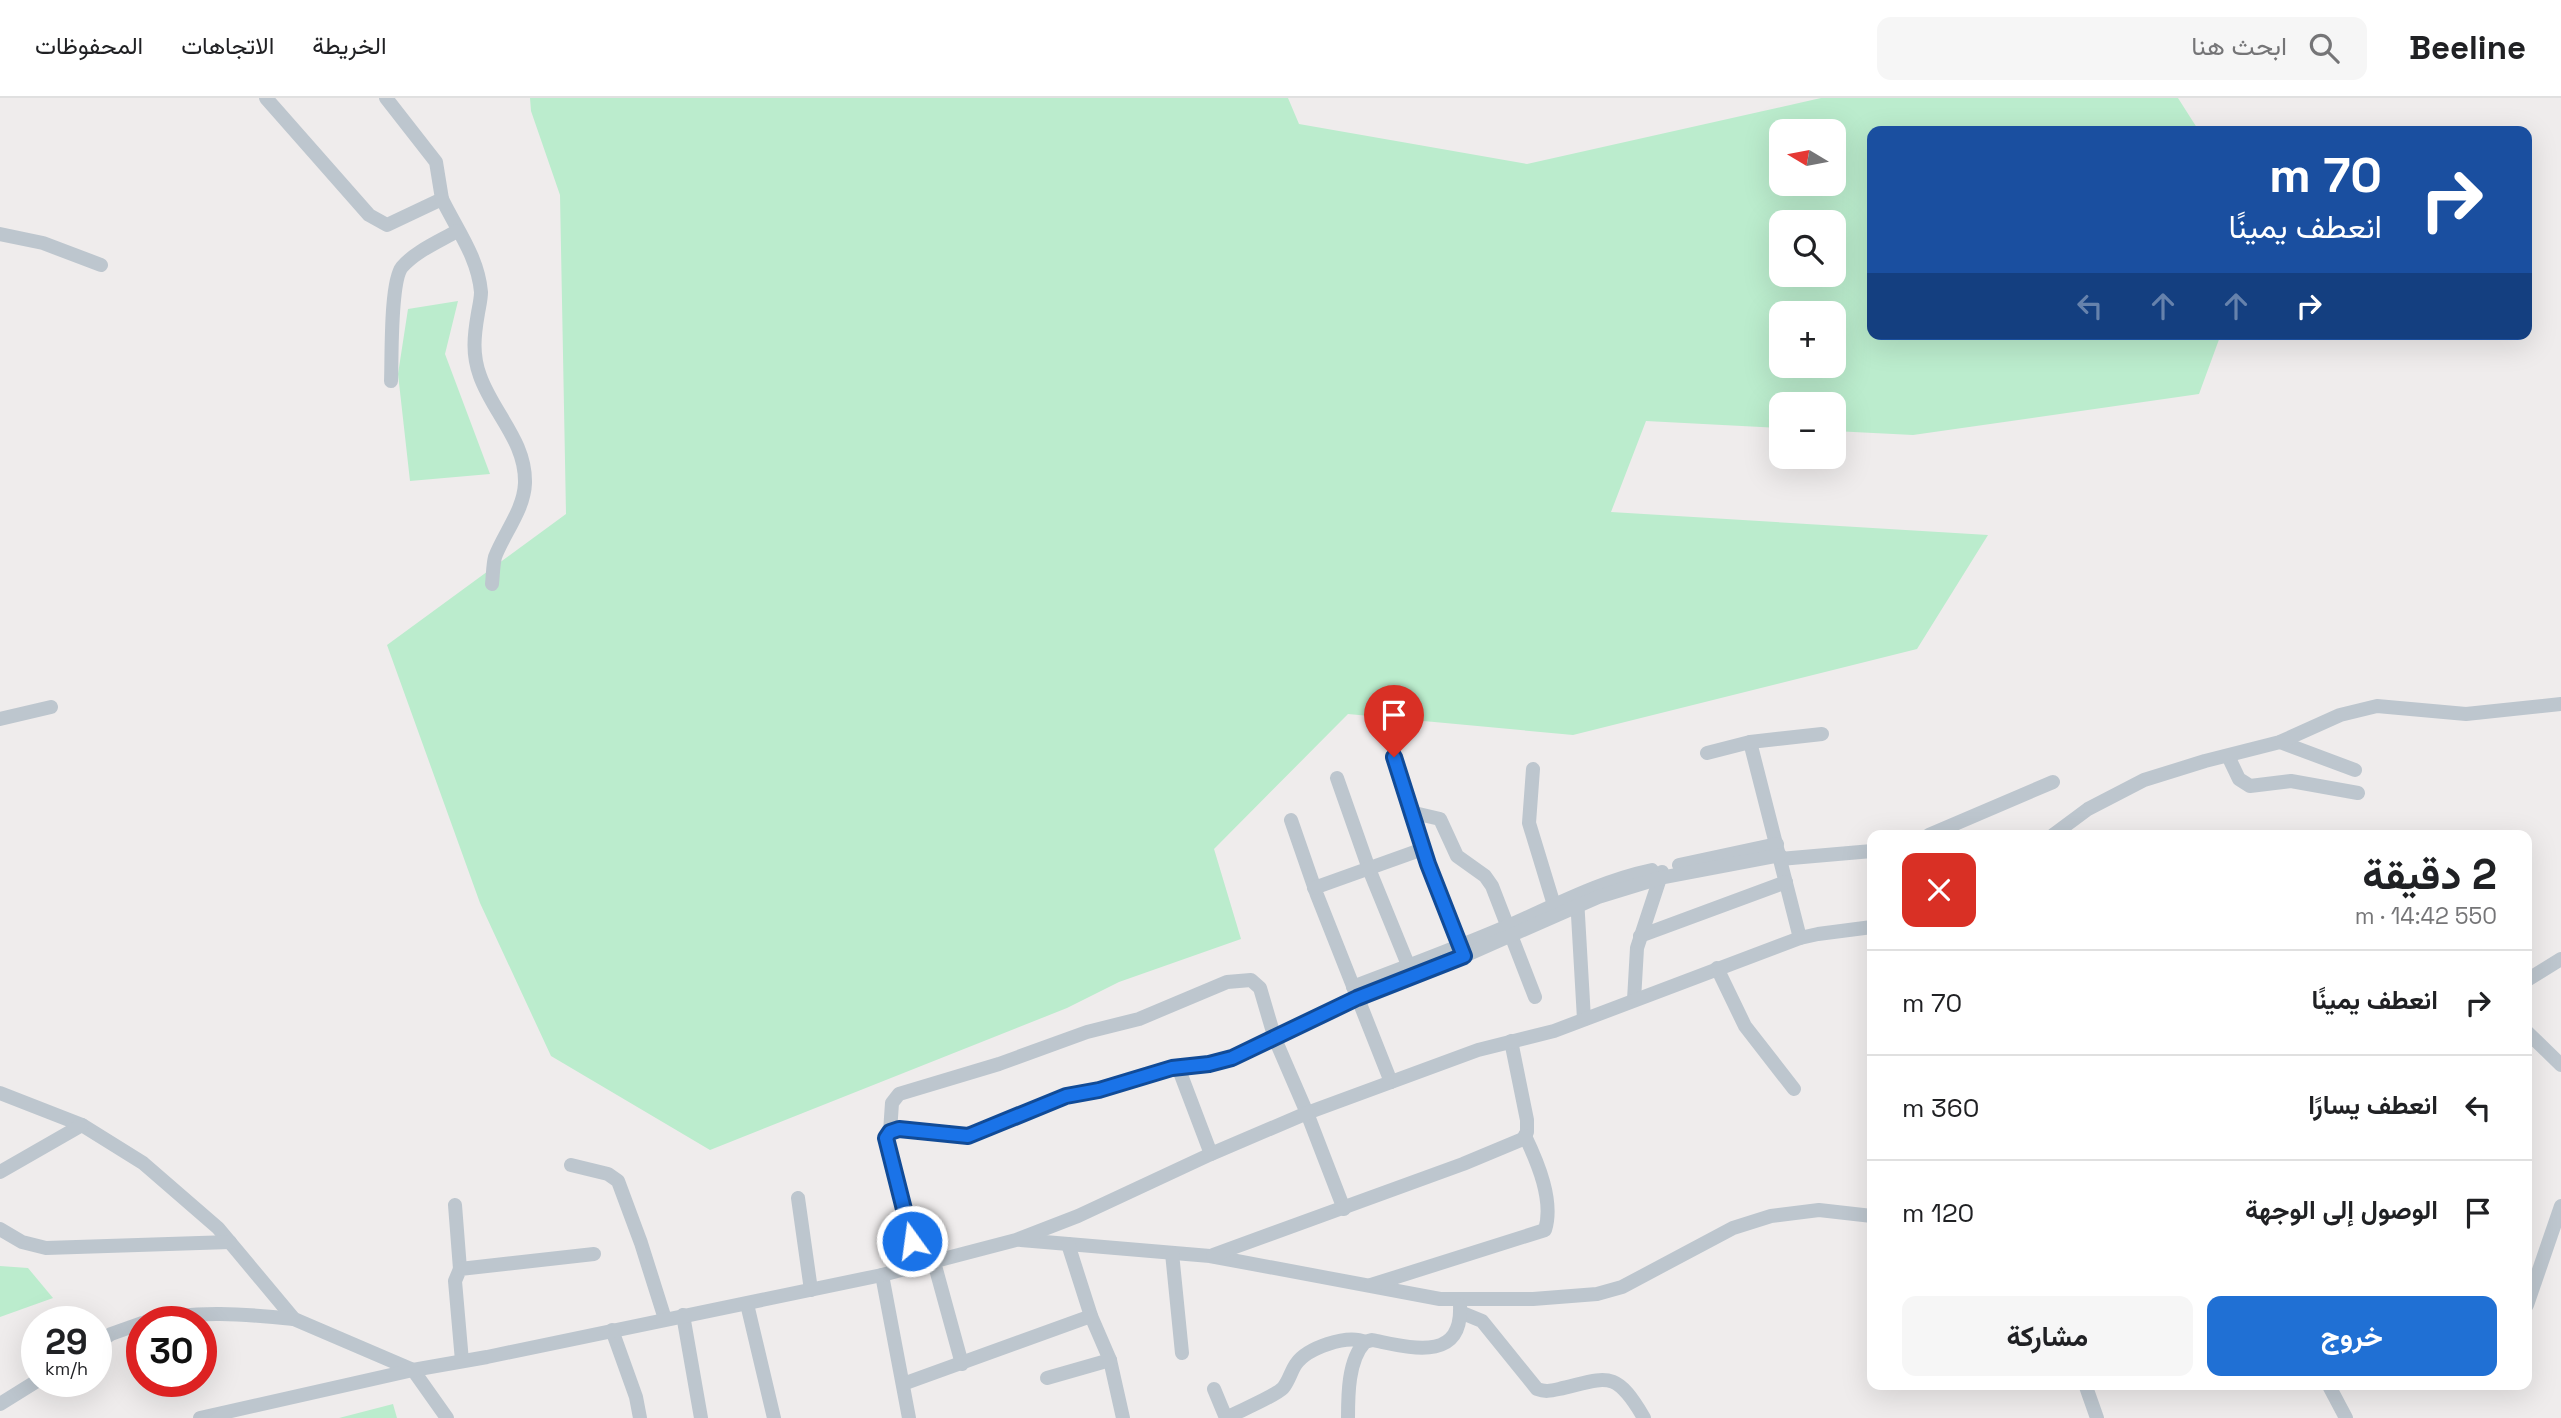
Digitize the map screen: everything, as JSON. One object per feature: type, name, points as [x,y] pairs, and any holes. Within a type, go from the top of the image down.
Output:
[{"type":"street","points":[[266,98],[369,215],[381,223],[393,224],[442,199]]},
{"type":"street","points":[[386,98],[436,162],[442,199],[457,231],[471,251],[481,295],[473,354],[480,379],[509,428],[518,449],[525,483],[521,504],[494,560],[492,583]]},
{"type":"street","points":[[391,381],[394,298],[399,271],[410,259],[457,231]]},
{"type":"street","points":[[0,234],[43,243],[101,265]]},
{"type":"street","points":[[2064,830],[2088,809],[2144,780],[2280,742],[2340,715],[2377,706],[2466,714],[2561,704]]},
{"type":"street","points":[[0,719],[51,707]]},
{"type":"street","points":[[1707,753],[1749,742],[1822,734]]},
{"type":"street","points":[[1749,742],[1800,938]]},
{"type":"street","points":[[2280,742],[2355,770]]},
{"type":"street","points":[[2228,756],[2239,779],[2250,786],[2291,780],[2358,793]]},
{"type":"street","points":[[1394,757],[1423,849],[1462,951]]},
{"type":"street","points":[[1533,769],[1529,823],[1554,905]]},
{"type":"street","points":[[1337,778],[1369,869],[1411,971]]},
{"type":"street","points":[[1941,830],[2053,782]]},
{"type":"street","points":[[1410,811],[1433,816],[1442,822],[1458,856],[1490,882],[1535,997]]},
{"type":"street","points":[[1291,820],[1314,888],[1391,1082]]},
{"type":"street","points":[[1314,888],[1423,849]]},
{"type":"street","points":[[1510,931],[1554,905],[1618,890],[1662,873],[1779,853],[1867,851]]},
{"type":"street","points":[[1634,1000],[1634,974],[1640,936],[1662,873]]},
{"type":"street","points":[[1640,936],[1786,882]]},
{"type":"street","points":[[890,1132],[899,1129],[968,1136],[1066,1096],[1099,1090],[1178,1067],[1209,1064],[1232,1058],[1275,1039],[1355,993],[1510,931],[1577,900]]},
{"type":"street","points":[[1577,900],[1584,1019]]},
{"type":"street","points":[[200,1418],[413,1370],[883,1275],[1016,1240],[1068,1221],[1211,1154],[1307,1113],[1478,1049],[1554,1031],[1800,938],[1867,928]]},
{"type":"street","points":[[2532,977],[2561,959]]},
{"type":"street","points":[[1717,968],[1745,1026],[1794,1089]]},
{"type":"street","points":[[918,1267],[886,1138],[890,1132],[892,1103],[899,1094],[999,1064],[1087,1032],[1139,1019],[1227,982],[1251,980],[1260,988],[1275,1039],[1344,1209]]},
{"type":"street","points":[[2532,1037],[2561,1065]]},
{"type":"street","points":[[1370,1286],[1545,1230],[1546,1200],[1535,1157],[1525,1136],[1527,1120],[1511,1041]]},
{"type":"street","points":[[1178,1067],[1211,1154]]},
{"type":"street","points":[[0,1093],[82,1125],[143,1163],[230,1242],[294,1318]]},
{"type":"street","points":[[0,1172],[7,1161],[82,1125]]},
{"type":"street","points":[[1210,1256],[1501,1150],[1525,1136]]},
{"type":"street","points":[[572,1165],[608,1174],[618,1181],[665,1319]]},
{"type":"street","points":[[798,1198],[811,1290]]},
{"type":"street","points":[[455,1205],[460,1269],[455,1281],[462,1361]]},
{"type":"street","points":[[2532,1290],[2561,1206]]},
{"type":"street","points":[[1016,1240],[1210,1256],[1392,1290],[1460,1306],[1609,1292],[1733,1228],[1772,1216],[1819,1210],[1867,1215]]},
{"type":"street","points":[[1068,1221],[1091,1316],[1110,1360],[1123,1418]]},
{"type":"street","points":[[0,1229],[22,1242],[46,1248],[230,1242]]},
{"type":"street","points":[[1172,1253],[1182,1353]]},
{"type":"street","points":[[460,1269],[594,1254]]},
{"type":"street","points":[[934,1262],[962,1364]]},
{"type":"street","points":[[1392,1290],[1405,1273]]},
{"type":"street","points":[[883,1275],[909,1418]]},
{"type":"street","points":[[747,1304],[774,1418]]},
{"type":"street","points":[[1214,1388],[1226,1418],[1283,1388],[1296,1364],[1312,1350],[1339,1342],[1360,1340],[1420,1349],[1445,1343],[1456,1332],[1460,1306]]},
{"type":"street","points":[[1460,1306],[1482,1321],[1537,1389],[1548,1391],[1598,1378],[1613,1380],[1624,1390],[1644,1418]]},
{"type":"street","points":[[217,1314],[294,1318],[413,1370],[447,1418]]},
{"type":"street","points":[[683,1315],[701,1418]]},
{"type":"street","points":[[903,1384],[1091,1316]]},
{"type":"street","points":[[612,1330],[636,1397],[640,1418]]},
{"type":"street","points":[[1348,1418],[1354,1361],[1365,1342]]},
{"type":"street","points":[[1047,1378],[1110,1360]]},
{"type":"street","points":[[2087,1390],[2097,1418]]},
{"type":"street","points":[[2331,1390],[2346,1418]]},
{"type":"street","points":[[0,1404],[21,1391]]},
{"type":"green space","points":[[530,98],[1288,98],[1299,124],[1527,164],[1821,98],[2178,98],[2196,126],[1867,126],[1867,340],[2219,340],[2199,394],[1913,435],[1846,432],[1846,392],[1769,392],[1769,427],[1646,421],[1611,512],[1988,535],[1917,649],[1573,735],[1348,714],[1214,849],[1241,939],[1119,982],[1067,1008],[710,1150],[551,1056],[480,903],[387,645],[566,514],[560,195],[531,111]]},
{"type":"green space","points":[[458,301],[445,354],[490,474],[410,481],[398,374],[408,309]]},
{"type":"green space","points":[[0,1266],[28,1268],[53,1298],[31,1306],[21,1306],[21,1309],[0,1317]]},
{"type":"green space","points":[[393,1404],[397,1418],[339,1418]]},
{"type":"route","points":[[912,1241],[886,1138],[890,1132],[899,1129],[968,1136],[1066,1096],[1099,1090],[1172,1068],[1209,1064],[1232,1058],[1357,998],[1464,956],[1428,864],[1394,757]]}]
